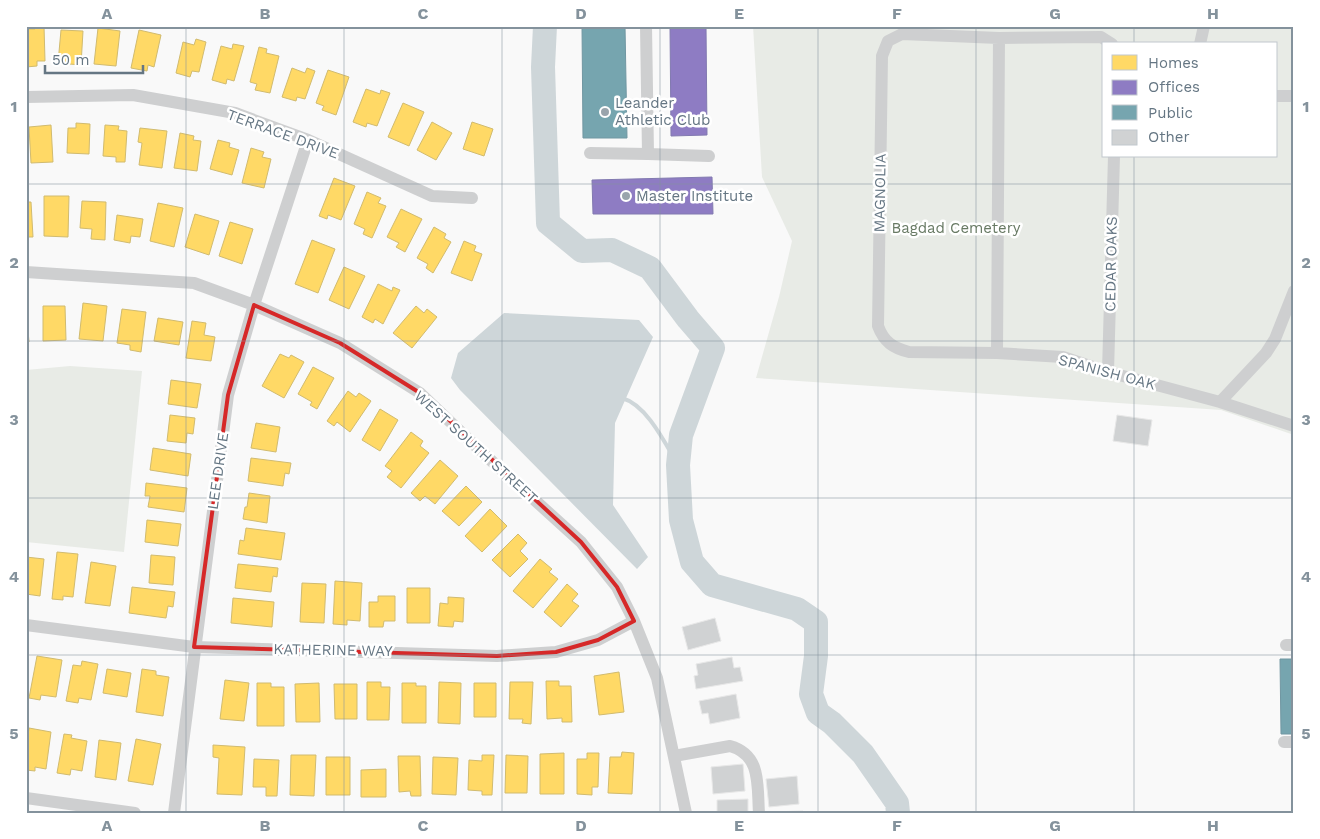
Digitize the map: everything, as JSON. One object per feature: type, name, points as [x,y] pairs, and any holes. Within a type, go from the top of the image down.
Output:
[{"type":"street","points":[[646,26],[648,154]]},
{"type":"street","points":[[1200,42],[1204,26]]},
{"type":"street","name":"MAGNOLIA","points":[[887,343],[881,335],[878,326],[882,56],[888,42],[902,34],[999,38]]},
{"type":"street","points":[[997,353],[999,38],[1101,37],[1109,42]]},
{"type":"street","name":"TERRACE DRIVE","points":[[26,97],[133,95],[235,114],[308,140],[432,196],[472,198]]},
{"type":"street","points":[[1278,96],[1294,96]]},
{"type":"street","name":"LEE DRIVE","points":[[174,813],[228,394],[254,304],[308,140]]},
{"type":"street","points":[[590,154],[709,156]]},
{"type":"street","name":"CEDAR OAKS","points":[[1108,372],[1114,158]]},
{"type":"street","name":"WEST SOUTH STREET","points":[[26,272],[194,283],[254,304],[340,343],[420,393],[581,542],[617,587],[634,621],[657,678],[686,813]]},
{"type":"street","points":[[1220,402],[1266,353],[1275,339],[1294,291]]},
{"type":"street","name":"SPANISH OAK","points":[[887,343],[909,352],[997,353],[1063,357],[1108,372],[1220,402],[1294,426]]},
{"type":"street","name":"KATHERINE WAY","points":[[26,625],[194,647],[497,656],[556,652],[598,640],[634,621]]},
{"type":"street","points":[[674,756],[730,746],[739,749],[749,756],[756,771],[759,813]]},
{"type":"street","points":[[26,798],[135,813]]},
{"type":"highlighted area","points":[[254,305],[340,343],[420,393],[581,542],[617,587],[634,621],[598,640],[556,652],[497,656],[194,647],[228,395]]},
{"type":"green space","name":"Bagdad Cemetery","points":[[753,26],[1294,26],[1294,435],[1221,410],[756,378],[779,297],[792,241],[762,177]]},
{"type":"green space","points":[[70,366],[142,371],[124,552],[26,542],[26,370]]},
{"type":"shaded area","points":[[504,313],[639,320],[653,337],[615,423],[613,505],[648,557],[637,569],[460,390],[451,378],[458,353]]},
{"type":"building: Homes","points":[[35,26],[44,26],[45,61],[37,61],[37,66],[26,67],[26,29],[35,29]]},
{"type":"building: Homes","points":[[98,28],[120,31],[116,66],[94,64]]},
{"type":"building: Homes","points":[[61,30],[83,31],[81,65],[58,63]]},
{"type":"building: Homes","points":[[139,30],[161,35],[154,67],[148,65],[147,71],[131,68]]},
{"type":"building: Homes","points":[[196,39],[206,42],[199,72],[192,71],[190,77],[176,73],[183,42],[194,45]]},
{"type":"building: Homes","points":[[233,44],[244,46],[234,81],[227,79],[226,84],[212,80],[221,46],[232,49]]},
{"type":"building: Homes","points":[[259,47],[267,49],[266,53],[279,56],[270,93],[255,90],[257,84],[250,82]]},
{"type":"building: Homes","points":[[292,68],[305,73],[307,68],[315,71],[305,99],[297,97],[296,101],[282,97]]},
{"type":"building: Homes","points":[[328,70],[349,77],[336,115],[322,110],[324,106],[316,103]]},
{"type":"building: Homes","points":[[366,89],[380,94],[381,90],[390,93],[377,126],[367,123],[366,127],[353,122]]},
{"type":"building: Homes","points":[[403,103],[424,112],[409,146],[388,137]]},
{"type":"building: Homes","points":[[432,122],[452,133],[436,160],[417,150]]},
{"type":"building: Homes","points":[[472,122],[493,129],[484,156],[463,149]]},
{"type":"building: Homes","points":[[76,123],[90,124],[89,154],[67,153],[68,128],[76,128]]},
{"type":"building: Homes","points":[[51,125],[53,162],[31,163],[29,127]]},
{"type":"building: Homes","points":[[105,125],[119,126],[118,130],[127,131],[125,162],[116,162],[116,157],[103,156]]},
{"type":"building: Homes","points":[[140,128],[167,131],[162,168],[139,165],[142,143],[138,142]]},
{"type":"building: Homes","points":[[180,133],[194,136],[193,140],[201,141],[197,171],[174,168]]},
{"type":"building: Homes","points":[[218,140],[230,143],[229,147],[239,150],[232,175],[210,169]]},
{"type":"building: Homes","points":[[251,148],[264,152],[262,157],[271,159],[264,188],[242,183]]},
{"type":"building: Homes","points":[[334,178],[355,186],[341,220],[328,215],[327,219],[319,216]]},
{"type":"building: Homes","points":[[367,192],[381,198],[378,203],[386,206],[372,238],[363,234],[365,229],[354,224]]},
{"type":"building: Homes","points":[[44,196],[69,196],[68,237],[44,236]]},
{"type":"building: Homes","points":[[82,201],[106,202],[105,240],[91,239],[92,229],[80,228]]},
{"type":"building: Homes","points":[[26,202],[31,202],[33,237],[26,237]]},
{"type":"building: Homes","points":[[158,203],[183,208],[174,247],[150,241]]},
{"type":"building: Homes","points":[[401,209],[422,219],[405,252],[396,247],[399,243],[387,237]]},
{"type":"building: Homes","points":[[195,214],[219,221],[209,255],[185,247]]},
{"type":"building: Homes","points":[[117,215],[143,219],[140,237],[131,236],[130,243],[114,240]]},
{"type":"building: Homes","points":[[230,222],[253,229],[242,264],[219,256]]},
{"type":"building: Homes","points":[[434,227],[446,234],[444,238],[451,242],[433,273],[426,268],[428,264],[417,258]]},
{"type":"building: Homes","points":[[312,240],[335,249],[318,293],[295,284]]},
{"type":"building: Homes","points":[[464,241],[476,246],[474,251],[482,254],[472,281],[451,273]]},
{"type":"building: Homes","points":[[344,267],[365,276],[349,309],[329,300]]},
{"type":"building: Homes","points":[[378,284],[392,291],[393,287],[400,290],[383,324],[375,319],[373,323],[362,317]]},
{"type":"building: Homes","points":[[83,303],[107,306],[103,341],[79,339]]},
{"type":"building: Homes","points":[[43,306],[65,306],[66,340],[43,341]]},
{"type":"building: Homes","points":[[416,306],[424,313],[427,309],[437,317],[412,348],[393,333]]},
{"type":"building: Homes","points":[[26,308],[29,342],[26,343]]},
{"type":"building: Homes","points":[[122,309],[146,312],[141,352],[130,350],[130,345],[117,343]]},
{"type":"building: Homes","points":[[158,318],[183,322],[179,345],[154,341]]},
{"type":"building: Homes","points":[[192,321],[206,323],[204,335],[215,337],[211,361],[186,358]]},
{"type":"building: Homes","points":[[280,354],[289,358],[291,355],[304,362],[284,398],[262,386]]},
{"type":"building: Homes","points":[[313,367],[334,378],[317,409],[310,405],[312,402],[298,394]]},
{"type":"building: Homes","points":[[171,380],[201,384],[197,408],[168,404]]},
{"type":"building: Homes","points":[[348,391],[356,397],[359,393],[371,401],[350,432],[337,422],[334,426],[327,421]]},
{"type":"building: Homes","points":[[380,409],[398,420],[380,451],[362,440]]},
{"type":"building: Homes","points":[[170,415],[195,418],[193,434],[187,433],[186,443],[167,441]]},
{"type":"building: Homes","points":[[256,423],[280,427],[276,452],[251,448]]},
{"type":"building: Homes","points":[[411,432],[423,441],[420,446],[429,453],[401,488],[387,477],[392,471],[385,466]]},
{"type":"building: Homes","points":[[153,448],[191,454],[188,476],[150,470]]},
{"type":"building: Homes","points":[[251,458],[291,463],[289,474],[285,473],[283,486],[248,481]]},
{"type":"building: Homes","points":[[440,460],[458,476],[435,504],[425,496],[420,501],[411,493]]},
{"type":"building: Homes","points":[[146,483],[187,488],[184,512],[148,507],[150,496],[145,496]]},
{"type":"building: Homes","points":[[466,486],[482,502],[459,526],[442,511]]},
{"type":"building: Homes","points":[[249,493],[270,496],[267,523],[243,519]]},
{"type":"building: Homes","points":[[490,509],[507,526],[482,552],[465,536]]},
{"type":"building: Homes","points":[[147,520],[181,524],[178,546],[145,542]]},
{"type":"building: Homes","points":[[246,528],[285,533],[281,560],[238,554],[240,540],[244,541]]},
{"type":"building: Homes","points":[[518,534],[527,543],[520,551],[528,559],[510,577],[492,560]]},
{"type":"building: Homes","points":[[57,552],[78,554],[73,597],[63,596],[63,600],[52,599]]},
{"type":"building: Homes","points":[[151,555],[175,557],[173,585],[149,583]]},
{"type":"building: Homes","points":[[26,557],[44,559],[40,596],[26,594]]},
{"type":"building: Homes","points":[[540,559],[552,569],[549,572],[558,579],[533,608],[513,591]]},
{"type":"building: Homes","points":[[91,562],[116,566],[110,606],[85,603]]},
{"type":"building: Homes","points":[[238,564],[278,568],[277,577],[273,576],[271,592],[235,588]]},
{"type":"building: Homes","points":[[335,581],[362,583],[360,621],[347,620],[347,625],[333,624]]},
{"type":"building: Homes","points":[[302,583],[326,584],[324,623],[300,622]]},
{"type":"building: Homes","points":[[567,584],[578,594],[572,601],[579,606],[561,627],[544,612]]},
{"type":"building: Homes","points":[[132,587],[175,592],[173,607],[168,606],[166,618],[129,613]]},
{"type":"building: Homes","points":[[407,588],[430,588],[430,623],[407,623]]},
{"type":"building: Homes","points":[[378,596],[395,596],[395,621],[384,621],[383,627],[369,627],[369,602],[378,602]]},
{"type":"building: Homes","points":[[448,597],[464,598],[463,622],[454,621],[453,627],[438,626],[440,603],[448,604]]},
{"type":"building: Homes","points":[[233,598],[274,602],[272,627],[231,623]]},
{"type":"building: Homes","points":[[37,656],[62,660],[56,697],[41,695],[40,700],[29,698]]},
{"type":"building: Homes","points":[[82,661],[98,664],[91,700],[79,698],[78,703],[66,701],[73,665],[81,666]]},
{"type":"building: Homes","points":[[107,669],[131,673],[127,697],[103,693]]},
{"type":"building: Homes","points":[[142,669],[156,671],[156,675],[169,677],[163,716],[136,712]]},
{"type":"building: Homes","points":[[619,672],[624,712],[599,715],[594,676]]},
{"type":"building: Homes","points":[[225,680],[249,683],[244,721],[220,719]]},
{"type":"building: Homes","points":[[546,681],[559,681],[559,686],[571,686],[572,722],[562,722],[562,718],[547,719]]},
{"type":"building: Homes","points":[[367,682],[381,682],[381,687],[390,687],[389,720],[367,720]]},
{"type":"building: Homes","points":[[439,682],[461,683],[460,724],[438,723]]},
{"type":"building: Homes","points":[[510,682],[533,682],[531,724],[522,723],[523,719],[509,719]]},
{"type":"building: Homes","points":[[257,683],[271,683],[271,687],[284,687],[284,726],[257,726]]},
{"type":"building: Homes","points":[[319,683],[320,722],[296,722],[295,684]]},
{"type":"building: Homes","points":[[402,683],[416,683],[416,686],[426,686],[426,723],[402,723]]},
{"type":"building: Homes","points":[[474,683],[496,683],[496,717],[474,717]]},
{"type":"building: Homes","points":[[334,684],[357,684],[357,719],[335,719]]},
{"type":"building: Homes","points":[[29,728],[51,732],[46,769],[35,767],[35,771],[26,770]]},
{"type":"building: Homes","points":[[64,734],[72,735],[71,738],[87,741],[82,771],[71,769],[70,775],[57,773]]},
{"type":"building: Homes","points":[[136,739],[161,744],[153,785],[128,781]]},
{"type":"building: Homes","points":[[99,740],[121,743],[116,780],[95,777]]},
{"type":"building: Homes","points":[[213,745],[245,747],[242,795],[217,794],[219,758],[213,757]]},
{"type":"building: Homes","points":[[622,752],[634,753],[632,794],[608,793],[610,757],[621,757]]},
{"type":"building: Homes","points":[[564,753],[564,794],[540,794],[540,754]]},
{"type":"building: Homes","points":[[587,753],[599,753],[598,787],[592,787],[592,795],[577,794],[577,759],[587,759]]},
{"type":"building: Homes","points":[[291,755],[316,755],[314,796],[290,795]]},
{"type":"building: Homes","points":[[482,755],[494,755],[492,795],[482,795],[482,791],[468,790],[469,760],[482,761]]},
{"type":"building: Homes","points":[[506,755],[528,756],[527,793],[505,793]]},
{"type":"building: Homes","points":[[398,756],[420,756],[421,796],[411,796],[410,791],[399,792]]},
{"type":"building: Homes","points":[[326,757],[350,757],[350,795],[326,795]]},
{"type":"building: Homes","points":[[433,757],[458,758],[456,795],[432,794]]},
{"type":"building: Homes","points":[[254,759],[279,760],[277,796],[266,796],[266,787],[253,787]]},
{"type":"building: Homes","points":[[386,769],[386,797],[361,797],[361,770]]},
{"type":"building: Offices","points":[[670,26],[706,26],[707,135],[671,136]]},
{"type":"building: Offices","points":[[712,177],[713,214],[593,214],[592,180]]},
{"type":"building: Public","points":[[582,26],[625,26],[627,138],[583,138]]},
{"type":"building: Public","points":[[1280,659],[1294,659],[1294,734],[1281,734]]},
{"type":"building: Other","points":[[1117,415],[1152,420],[1148,446],[1113,441]]},
{"type":"building: Other","points":[[715,618],[721,641],[688,650],[682,627]]},
{"type":"building: Other","points":[[732,657],[734,668],[740,667],[743,681],[696,689],[694,676],[698,675],[696,664]]},
{"type":"building: Other","points":[[736,694],[740,718],[710,724],[708,713],[702,714],[699,701]]},
{"type":"building: Other","points":[[743,764],[745,791],[713,794],[711,767]]},
{"type":"building: Other","points":[[797,776],[799,804],[769,807],[766,779]]},
{"type":"building: Other","points":[[748,799],[748,813],[717,813],[717,800]]},
{"type":"building: Other","points":[[803,811],[803,813],[770,813],[770,812]]},
{"type":"waterway","points":[[545,26],[543,67],[548,223],[582,251],[612,250],[650,268],[688,319],[713,348],[681,435],[678,465],[681,520],[692,562],[712,585],[797,609],[816,622],[816,656],[811,694],[818,713],[832,723],[863,754],[897,803],[898,813]]},
{"type":"waterway","points":[[622,398],[631,402],[647,416],[678,465]]},
{"type":"place","name":"Leander Athletic Club","points":[[605,112]]},
{"type":"place","name":"Master Institute","points":[[626,196]]}]
